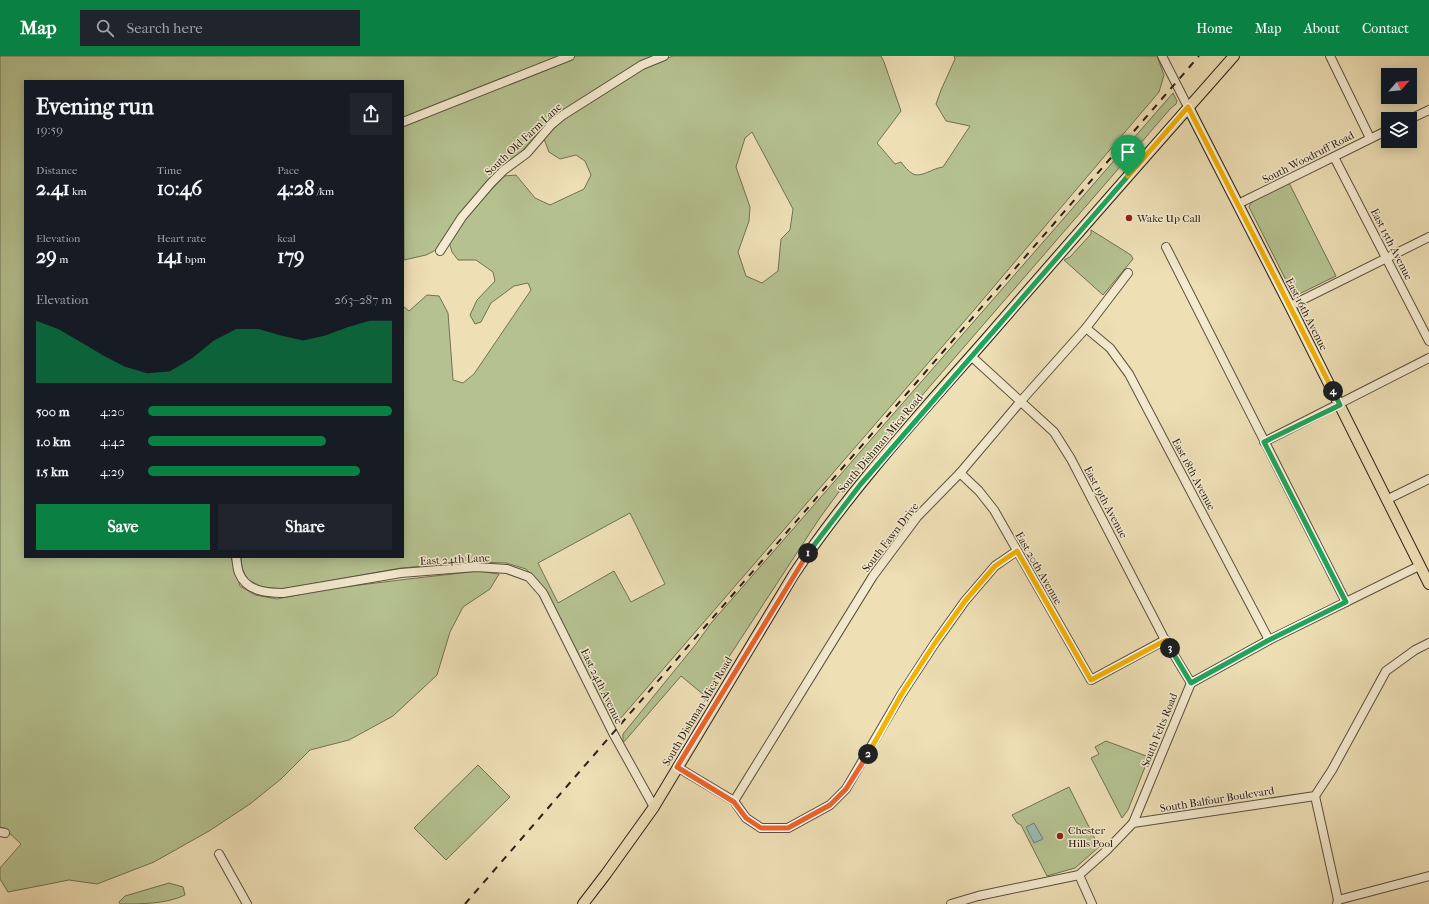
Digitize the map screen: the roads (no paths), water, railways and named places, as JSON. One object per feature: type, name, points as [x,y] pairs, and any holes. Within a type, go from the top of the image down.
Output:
[{"type":"main road","name":"South Dishman-Mica Road","points":[[583,904],[654,807],[794,574],[817,540],[860,485],[971,356],[1234,56]]},
{"type":"main road","name":"East 16th Avenue","points":[[1188,107],[1290,306],[1429,584]]},
{"type":"street","points":[[404,122],[570,56]]},
{"type":"street","name":"South Old Farm Lane","points":[[440,251],[462,217],[491,182],[527,153],[547,129],[563,115],[642,65],[664,56]]},
{"type":"street","name":"East 16th Avenue","points":[[1162,56],[1188,107]]},
{"type":"street","points":[[1330,56],[1370,138]]},
{"type":"street","points":[[1417,116],[1429,110]]},
{"type":"street","name":"South Woodruff Road","points":[[1238,204],[1381,133]]},
{"type":"street","name":"East 15th Avenue","points":[[1334,157],[1429,341]]},
{"type":"street","points":[[1290,306],[1429,237]]},
{"type":"street","points":[[1166,247],[1346,602]]},
{"type":"street","name":"South Fawn Drive","points":[[734,802],[873,576],[917,517],[960,474],[1021,401],[1086,328],[1128,273]]},
{"type":"street","name":"East 18th Avenue","points":[[1086,328],[1110,348],[1129,374],[1269,640]]},
{"type":"street","name":"East 19th Avenue","points":[[971,356],[1054,432],[1071,459],[1166,640],[1191,683]]},
{"type":"street","points":[[1264,442],[1340,405],[1429,358]]},
{"type":"street","name":"East 20th Avenue","points":[[960,474],[979,491],[994,510],[1091,680],[1166,640]]},
{"type":"street","points":[[1386,500],[1429,479]]},
{"type":"street","points":[[677,767],[734,802],[746,818],[761,828],[788,828],[830,805],[846,789],[901,695],[965,601],[995,566],[1017,551]]},
{"type":"street","name":"East 24th Lane","points":[[236,558],[238,573],[244,583],[256,590],[267,593],[283,593],[402,573],[476,567],[507,568],[529,576]]},
{"type":"street","points":[[1191,683],[1269,640],[1419,566]]},
{"type":"street","name":"East 24th Avenue","points":[[529,576],[543,593],[613,733],[654,807]]},
{"type":"street","points":[[1429,643],[1415,650],[1386,671],[1332,770],[1315,796],[1337,902],[1429,876]]},
{"type":"street","name":"South Felts Road","points":[[1133,823],[1191,683]]},
{"type":"street","name":"South Balfour Boulevard","points":[[1133,823],[1315,796]]},
{"type":"street","points":[[951,904],[978,896],[1079,875],[1106,851],[1133,823]]},
{"type":"street","points":[[219,854],[247,904]]},
{"type":"street","points":[[1079,875],[1092,904]]},
{"type":"water","points":[[1034,823],[1043,839],[1034,843],[1026,827]]},
{"type":"railway","points":[[465,904],[1199,56]]},
{"type":"place","name":"Wake Up Call","points":[[1129,218]]},
{"type":"place","name":"Chester Hills Pool","points":[[1060,836]]}]
